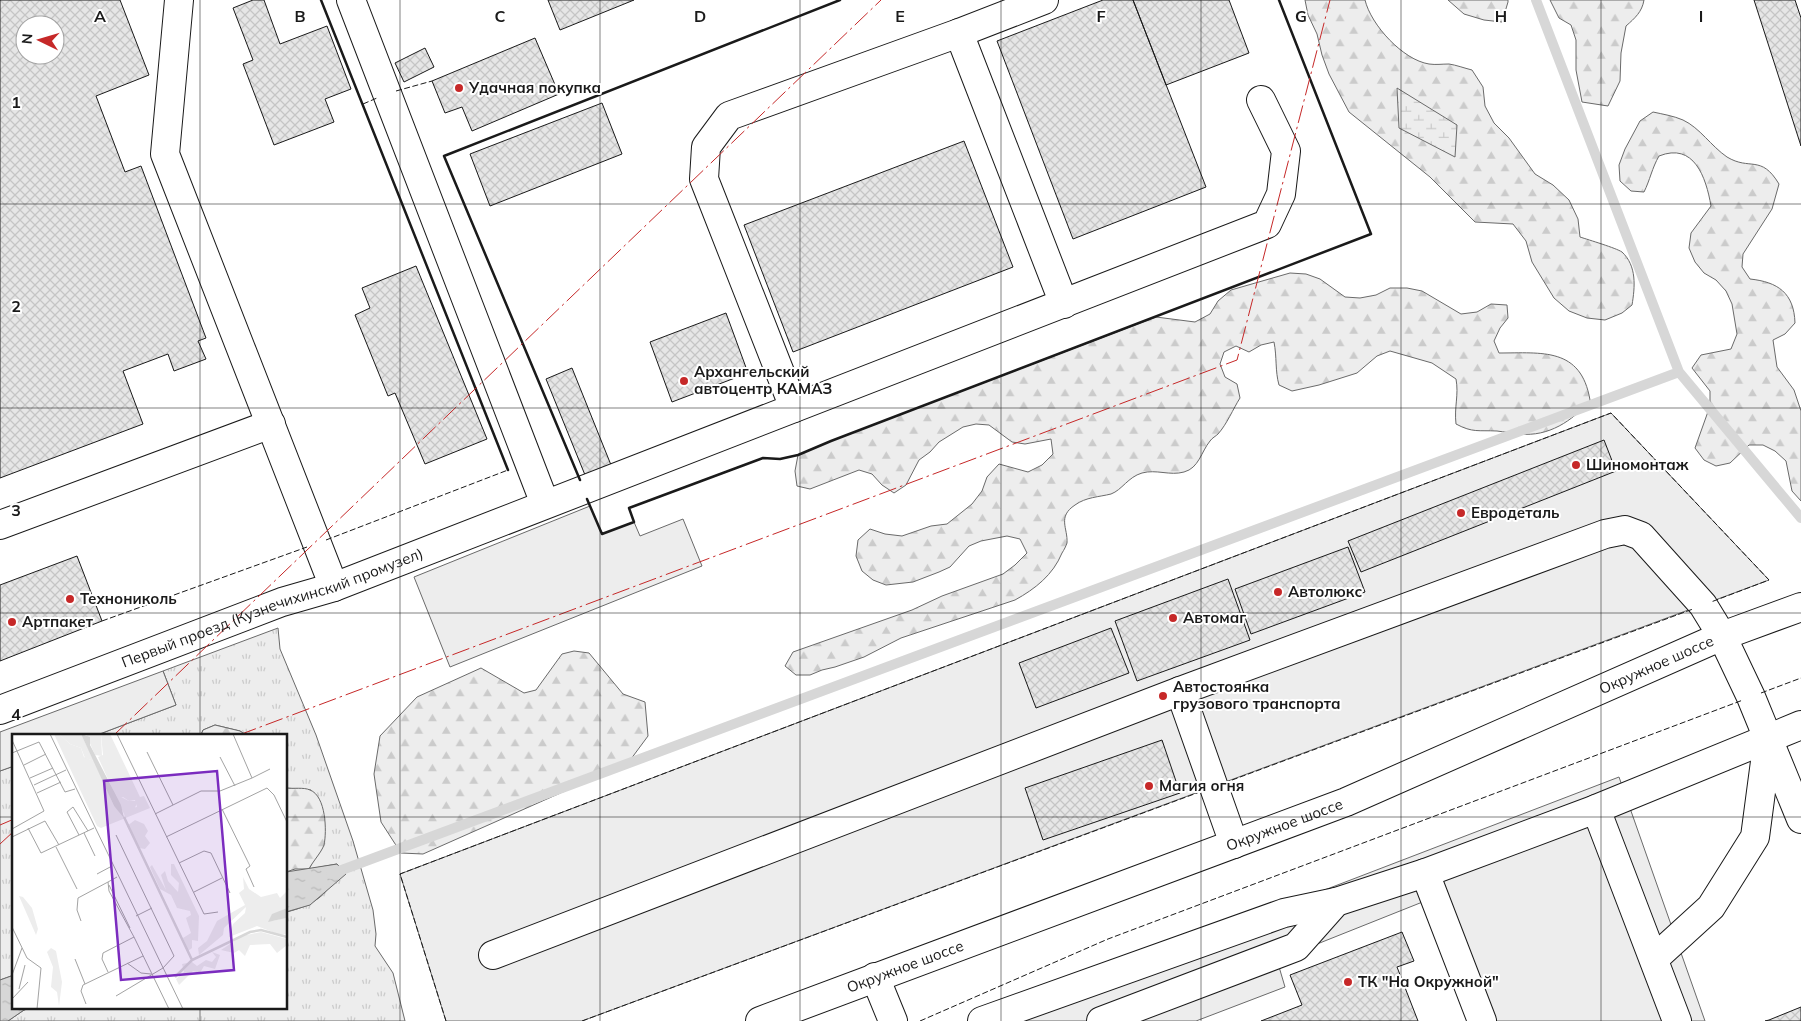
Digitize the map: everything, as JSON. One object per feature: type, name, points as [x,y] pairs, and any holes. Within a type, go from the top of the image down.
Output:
[{"type":"main road","points":[[179,0],[165,154],[334,587]]},
{"type":"main road","points":[[351,0],[546,504]]},
{"type":"main road","points":[[794,408],[704,178],[706,147],[729,116],[959,33],[1044,0]]},
{"type":"main road","points":[[959,33],[1064,304]]},
{"type":"main road","name":"Первый проезд (Кузнечихинский промузел)","points":[[0,710],[282,602],[334,587],[1267,224],[1281,194],[1286,151],[1261,100]]},
{"type":"main road","points":[[0,525],[271,424]]},
{"type":"main road","points":[[493,955],[1180,691],[1605,534],[1625,530],[1641,536],[1702,605],[1722,636],[1751,697],[1801,819]]},
{"type":"main road","name":"Окружное шоссе","points":[[768,1020],[875,977],[1346,802],[1722,636],[1801,607]]},
{"type":"main road","points":[[1180,691],[1234,844]]},
{"type":"main road","points":[[982,1021],[1284,913],[1336,902],[1425,872],[1596,809],[1801,725]]},
{"type":"main road","points":[[1654,959],[1711,907],[1755,837],[1768,738]]},
{"type":"main road","points":[[1596,809],[1677,1021]]},
{"type":"main road","points":[[1425,872],[1482,1021]]},
{"type":"main road","points":[[1101,1021],[1296,947],[1336,902]]},
{"type":"main road","points":[[875,977],[893,1021]]},
{"type":"green space","points":[[1305,0],[1365,0],[1368,10],[1381,30],[1399,49],[1409,56],[1429,64],[1449,64],[1472,70],[1483,87],[1485,106],[1494,123],[1509,138],[1535,174],[1553,185],[1569,200],[1578,219],[1580,237],[1619,250],[1627,258],[1634,277],[1632,305],[1622,313],[1605,320],[1587,318],[1569,311],[1554,298],[1532,262],[1526,241],[1513,224],[1475,222],[1430,177],[1349,112],[1329,74],[1317,34],[1308,15]]},
{"type":"green space","points":[[1448,0],[1508,0],[1508,2],[1502,22],[1484,20],[1464,14]]},
{"type":"green space","points":[[1550,0],[1644,0],[1640,11],[1626,26],[1621,53],[1620,81],[1608,106],[1582,102],[1576,70],[1576,40],[1571,25],[1559,18]]},
{"type":"green space","points":[[1397,88],[1457,125],[1455,157],[1399,128]]},
{"type":"green space","points":[[1653,112],[1676,117],[1689,123],[1727,157],[1735,161],[1755,164],[1767,169],[1779,184],[1772,209],[1743,254],[1742,267],[1750,279],[1769,283],[1783,291],[1788,297],[1794,313],[1795,323],[1785,334],[1773,340],[1777,367],[1794,390],[1801,411],[1801,501],[1792,491],[1786,461],[1775,451],[1763,445],[1749,445],[1730,463],[1716,466],[1704,460],[1695,448],[1710,406],[1710,391],[1692,368],[1701,355],[1731,349],[1737,334],[1732,304],[1726,291],[1716,280],[1704,273],[1695,262],[1689,248],[1691,233],[1711,206],[1706,184],[1696,165],[1690,158],[1681,154],[1671,153],[1659,156],[1644,192],[1631,191],[1620,181],[1619,165],[1625,149],[1640,121]]},
{"type":"green space","points":[[1290,273],[1306,274],[1320,279],[1345,297],[1360,298],[1376,295],[1390,288],[1407,288],[1422,291],[1461,314],[1477,312],[1491,304],[1507,305],[1508,318],[1500,328],[1494,341],[1499,353],[1544,354],[1569,362],[1578,370],[1585,383],[1590,400],[1568,421],[1540,433],[1520,434],[1471,430],[1456,424],[1456,379],[1432,363],[1390,351],[1377,356],[1357,373],[1292,391],[1279,385],[1274,342],[1261,345],[1249,352],[1236,346],[1224,352],[1220,364],[1225,377],[1237,384],[1240,398],[1224,426],[1210,441],[1193,467],[1179,473],[1142,473],[1133,477],[1119,490],[1111,494],[1088,499],[1075,505],[1066,514],[1067,543],[1058,561],[1043,581],[1030,591],[1015,600],[901,638],[864,657],[810,675],[796,675],[785,666],[793,652],[912,610],[942,596],[1003,574],[1015,565],[1027,553],[1020,539],[1007,536],[981,541],[969,546],[950,567],[913,582],[886,585],[873,580],[862,571],[856,556],[858,540],[870,529],[885,534],[902,536],[931,526],[947,524],[972,504],[982,491],[987,477],[999,464],[1028,472],[1042,465],[1053,454],[1051,439],[1025,444],[1012,442],[989,425],[976,424],[963,427],[939,442],[919,460],[906,485],[894,493],[882,485],[872,474],[859,470],[810,489],[797,486],[795,471],[798,455],[1156,317],[1195,322],[1210,314],[1218,301],[1231,290]]},
{"type":"green space","points":[[278,628],[280,649],[316,735],[353,841],[373,910],[376,934],[375,946],[393,973],[405,1021],[8,1021],[24,1010],[31,1008],[288,1008],[288,911],[319,898],[327,890],[337,864],[309,869],[311,865],[311,790],[288,788],[288,734],[244,734],[240,731],[215,725],[203,730],[201,734],[100,734],[176,705],[163,671]]},
{"type":"green space","points":[[574,651],[589,653],[623,694],[645,702],[648,736],[628,763],[423,854],[401,853],[381,822],[374,774],[380,736],[417,697],[481,668],[524,693],[536,690],[562,654]]},
{"type":"green space","points":[[215,725],[240,731],[244,734],[201,734],[203,730]]},
{"type":"green space","points":[[12,767],[12,976],[0,980],[0,771]]},
{"type":"green space","points":[[288,788],[310,790],[315,794],[322,806],[325,823],[324,845],[321,851],[309,869],[295,869],[288,871]]},
{"type":"shaded area","name":"Автостоянка грузового транспорта","points":[[1611,413],[1769,580],[582,1021],[446,1021],[400,874]]},
{"type":"shaded area","points":[[590,506],[602,534],[634,522],[640,536],[683,519],[702,566],[450,667],[414,577]]},
{"type":"shaded area","points":[[163,671],[176,705],[100,734],[12,734],[12,767],[0,771],[0,732]]},
{"type":"shaded area","points":[[1619,777],[1705,1021],[1473,1021],[1425,901],[1277,960],[1285,987],[1196,1021],[967,1021],[1301,899]]},
{"type":"water","points":[[337,864],[346,874],[310,905],[288,911],[288,872]]},
{"type":"water","points":[[12,976],[12,1008],[31,1008],[24,1010],[8,1021],[0,1021],[0,980]]},
{"type":"building","points":[[0,0],[120,0],[149,75],[96,96],[125,172],[141,166],[206,338],[198,341],[206,359],[174,371],[168,354],[123,371],[143,424],[0,478]]},
{"type":"building","points":[[253,0],[264,0],[280,44],[327,26],[351,89],[325,99],[334,122],[274,145],[243,64],[253,60],[233,8]]},
{"type":"building","points":[[548,0],[634,0],[560,30]]},
{"type":"building","points":[[1103,0],[1133,0],[1206,187],[1073,239],[997,41]]},
{"type":"building","points":[[1133,0],[1229,0],[1249,53],[1166,85]]},
{"type":"building","points":[[1754,0],[1795,0],[1801,18],[1801,146]]},
{"type":"building","points":[[535,38],[559,94],[472,131],[462,107],[445,113],[432,81]]},
{"type":"building","points":[[425,48],[434,67],[404,82],[395,63]]},
{"type":"building","points":[[602,103],[622,154],[490,206],[470,154]]},
{"type":"building","points":[[964,141],[1013,267],[793,352],[744,225]]},
{"type":"building","points":[[416,266],[487,439],[425,464],[395,393],[388,396],[355,315],[370,308],[362,288]]},
{"type":"building","points":[[726,313],[748,373],[672,402],[650,342]]},
{"type":"building","points":[[572,368],[611,465],[585,475],[546,379]]},
{"type":"building","points":[[1604,440],[1616,471],[1361,572],[1348,541]]},
{"type":"building","points":[[1348,547],[1365,592],[1251,634],[1235,589]]},
{"type":"building","points":[[77,556],[102,621],[0,661],[0,585]]},
{"type":"building","points":[[1228,579],[1250,640],[1137,681],[1115,621]]},
{"type":"building","points":[[1111,628],[1129,673],[1036,708],[1019,663]]},
{"type":"building","points":[[1162,740],[1180,793],[1043,840],[1025,788]]},
{"type":"building","name":"ТК \"На Окружной\"","points":[[1402,932],[1414,961],[1397,967],[1418,1021],[1261,1021],[1302,1005],[1290,975]]},
{"type":"building","points":[[1801,1007],[1801,1021],[1765,1021],[1769,1020]]},
{"type":"waterway","points":[[1536,0],[1679,372],[1801,518]]},
{"type":"waterway","points":[[331,874],[1679,372]]},
{"type":"fence","points":[[396,91],[432,81]]},
{"type":"fence","points":[[363,104],[377,98]]},
{"type":"fence","points":[[446,1021],[400,874],[1611,413],[1769,580],[1711,602]]},
{"type":"fence","points":[[326,540],[508,470]]},
{"type":"fence","points":[[102,621],[307,547]]},
{"type":"fence","points":[[1224,783],[1693,609]]},
{"type":"fence","points":[[1761,693],[1801,678]]},
{"type":"fence","points":[[920,1021],[1108,939],[1743,700]]},
{"type":"fence","points":[[582,1021],[1205,790]]},
{"type":"wall","points":[[321,0],[508,470]]},
{"type":"wall","points":[[580,480],[444,156],[840,0]]},
{"type":"wall","points":[[587,499],[602,534],[634,522],[629,508],[763,458],[780,459],[798,455],[1371,234],[1279,0]]},
{"type":"power","points":[[115,734],[881,0]]},
{"type":"power","points":[[242,734],[1237,360],[1330,0]]},
{"type":"power","points":[[0,825],[12,820]]},
{"type":"power","points":[[0,844],[12,833]]},
{"type":"place","name":"Удачная покупка","points":[[459,88]]},
{"type":"place","name":"Архангельский автоцентр КАМАЗ","points":[[684,381]]},
{"type":"place","name":"Шиномонтаж","points":[[1576,465]]},
{"type":"place","name":"Евродеталь","points":[[1461,513]]},
{"type":"place","name":"Автолюкс","points":[[1278,592]]},
{"type":"place","name":"Технониколь","points":[[70,599]]},
{"type":"place","name":"Автомаг","points":[[1173,618]]},
{"type":"place","name":"Артпакет","points":[[12,622]]},
{"type":"place","name":"Автостоянка грузового транспорта","points":[[1163,696]]},
{"type":"place","name":"Магия огня","points":[[1149,786]]},
{"type":"place","name":"ТК \"На Окружной\"","points":[[1348,982]]}]
